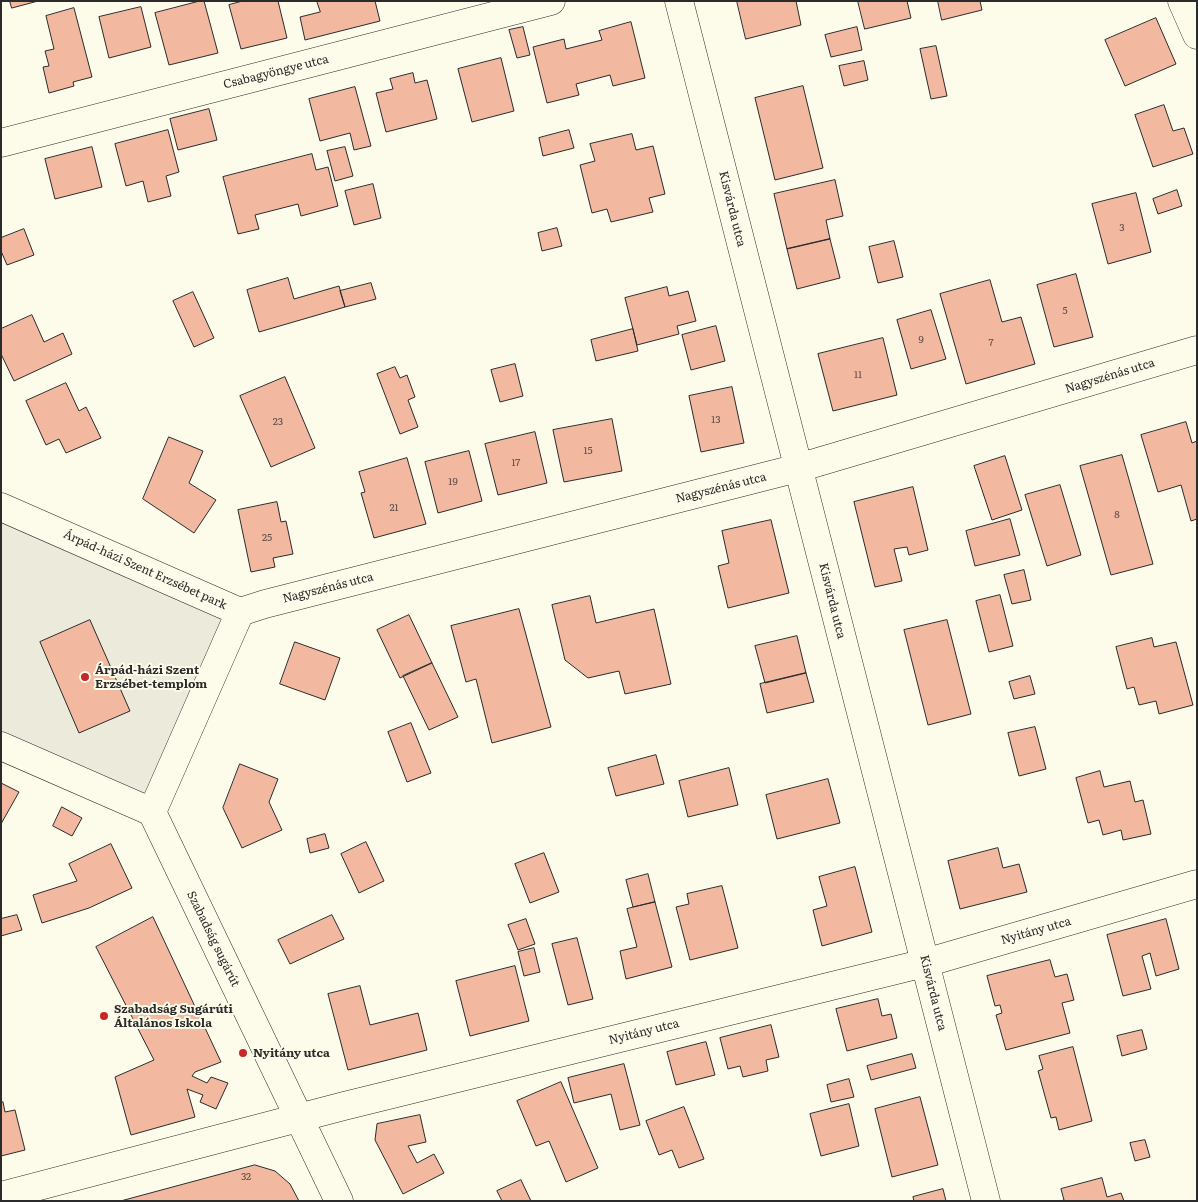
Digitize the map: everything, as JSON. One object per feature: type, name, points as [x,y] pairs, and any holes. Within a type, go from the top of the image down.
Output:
[{"type":"street","name":"Csabagyöngye utca","points":[[1,143],[551,1]]},
{"type":"street","name":"Kisvárda utca","points":[[679,1],[986,1201]]},
{"type":"street","points":[[1182,1],[1197,35]]},
{"type":"street","name":"Nagyszénás utca","points":[[240,612],[274,601],[798,468],[1197,350]]},
{"type":"street","name":"Árpád-házi Szent Erzsébet park","points":[[1,507],[240,612],[152,812]]},
{"type":"street","points":[[1,746],[152,812]]},
{"type":"street","name":"Szabadság sugárút","points":[[152,812],[339,1201]]},
{"type":"street","name":"Nyitány utca","points":[[1,1196],[299,1117],[925,964],[1197,884]]},
{"type":"shaded area","points":[[1,507],[240,612],[152,812],[1,746]]},
{"type":"building","points":[[10,1],[38,1],[12,8]]},
{"type":"building","points":[[204,1],[218,53],[169,65],[155,13]]},
{"type":"building","points":[[243,1],[278,1],[287,38],[241,49],[229,5]]},
{"type":"building","points":[[317,1],[375,1],[380,21],[305,40],[300,17],[320,12]]},
{"type":"building","points":[[737,1],[796,1],[801,25],[746,39]]},
{"type":"building","points":[[858,1],[907,1],[911,18],[865,29]]},
{"type":"building","points":[[938,1],[980,1],[982,10],[942,20]]},
{"type":"building","points":[[141,7],[151,47],[109,58],[99,17]]},
{"type":"building","points":[[74,8],[92,77],[73,82],[74,86],[49,93],[43,67],[49,66],[45,51],[54,49],[46,16]]},
{"type":"building","points":[[1156,18],[1176,64],[1125,86],[1105,40]]},
{"type":"building","points":[[631,22],[645,78],[613,86],[610,75],[576,84],[579,95],[547,103],[533,47],[564,39],[566,49],[602,40],[599,31]]},
{"type":"building","points":[[523,27],[530,55],[517,58],[509,30]]},
{"type":"building","points":[[857,27],[862,50],[831,57],[825,35]]},
{"type":"building","points":[[936,46],[947,96],[931,99],[920,49]]},
{"type":"building","points":[[501,58],[514,111],[472,122],[458,69]]},
{"type":"building","points":[[864,61],[868,80],[844,86],[839,66]]},
{"type":"building","points":[[413,73],[415,83],[427,80],[437,119],[386,132],[376,93],[393,89],[390,79]]},
{"type":"building","points":[[803,86],[823,168],[775,180],[755,98]]},
{"type":"building","points":[[355,87],[371,146],[354,150],[350,133],[320,141],[309,99]]},
{"type":"building","points":[[1164,105],[1173,131],[1184,128],[1193,154],[1153,167],[1135,115]]},
{"type":"building","points":[[209,109],[217,140],[178,150],[170,119]]},
{"type":"building","points":[[168,130],[179,172],[166,176],[171,196],[148,202],[143,181],[126,186],[115,144]]},
{"type":"building","points":[[569,130],[574,148],[543,156],[539,138]]},
{"type":"building","points":[[632,134],[636,150],[653,146],[665,194],[649,198],[653,212],[611,222],[607,209],[592,213],[580,165],[595,161],[590,144]]},
{"type":"building","points":[[92,147],[102,187],[55,199],[45,159]]},
{"type":"building","points":[[345,147],[353,176],[335,181],[327,151]]},
{"type":"building","points":[[312,154],[316,170],[328,167],[338,206],[301,216],[298,204],[255,215],[259,229],[238,234],[223,177]]},
{"type":"building","points":[[835,180],[843,216],[826,220],[830,239],[787,249],[774,194]]},
{"type":"building","points":[[373,184],[381,218],[354,225],[345,191]]},
{"type":"building","points":[[1177,190],[1182,206],[1158,214],[1153,199]]},
{"type":"building","points":[[1136,193],[1151,252],[1108,264],[1092,204]]},
{"type":"building","points":[[557,228],[562,246],[542,251],[538,233]]},
{"type":"building","points":[[24,229],[34,255],[7,265],[1,251],[1,238]]},
{"type":"building","points":[[830,239],[840,278],[797,289],[787,249]]},
{"type":"building","points":[[894,241],[903,277],[878,283],[869,247]]},
{"type":"building","points":[[1076,274],[1093,337],[1054,347],[1037,285]]},
{"type":"building","points":[[288,278],[294,299],[339,286],[345,307],[259,332],[247,290]]},
{"type":"building","points":[[990,280],[1002,322],[1021,317],[1035,364],[966,384],[940,294]]},
{"type":"building","points":[[371,283],[376,299],[345,307],[340,291]]},
{"type":"building","points":[[667,287],[669,296],[688,291],[696,321],[677,326],[679,334],[637,345],[625,298]]},
{"type":"building","points":[[193,292],[214,338],[194,347],[173,301]]},
{"type":"building","points":[[931,310],[946,359],[911,369],[897,320]]},
{"type":"building","points":[[32,315],[44,342],[63,333],[72,354],[14,381],[1,354],[1,329]]},
{"type":"building","points":[[716,326],[725,361],[691,370],[682,335]]},
{"type":"building","points":[[633,329],[638,351],[596,361],[591,340]]},
{"type":"building","points":[[883,338],[897,395],[833,411],[818,354]]},
{"type":"building","points":[[515,364],[523,396],[500,402],[491,370]]},
{"type":"building","points":[[395,367],[400,378],[407,375],[415,397],[408,400],[418,427],[400,434],[377,374]]},
{"type":"building","points":[[285,377],[315,448],[271,467],[240,396]]},
{"type":"building","points":[[66,383],[79,411],[86,407],[101,438],[66,453],[59,439],[46,445],[26,401]]},
{"type":"building","points":[[732,387],[744,443],[701,452],[689,396]]},
{"type":"building","points":[[612,419],[622,471],[564,482],[553,430]]},
{"type":"building","points":[[1186,422],[1192,443],[1197,441],[1197,519],[1191,521],[1181,485],[1158,492],[1141,435]]},
{"type":"building","points":[[535,432],[547,483],[498,495],[485,444]]},
{"type":"building","points":[[169,437],[203,451],[189,483],[216,500],[194,533],[143,499]]},
{"type":"building","points":[[469,451],[482,501],[438,513],[425,462]]},
{"type":"building","points":[[1122,455],[1153,564],[1111,575],[1080,466]]},
{"type":"building","points":[[1005,456],[1022,510],[992,520],[974,466]]},
{"type":"building","points":[[407,458],[426,524],[374,538],[361,493],[365,492],[359,472]]},
{"type":"building","points":[[1060,485],[1081,555],[1047,566],[1025,495]]},
{"type":"building","points":[[913,487],[928,550],[909,555],[907,547],[894,549],[902,581],[875,587],[854,502]]},
{"type":"building","points":[[277,502],[281,522],[286,521],[293,554],[273,558],[275,567],[251,572],[238,510]]},
{"type":"building","points":[[1010,519],[1020,555],[975,566],[966,531]]},
{"type":"building","points":[[771,520],[789,593],[728,608],[718,566],[729,563],[722,531]]},
{"type":"building","points":[[1024,570],[1031,600],[1012,604],[1004,575]]},
{"type":"building","points":[[1000,595],[1013,646],[989,652],[976,601]]},
{"type":"building","points":[[590,596],[596,623],[654,609],[671,684],[625,694],[619,671],[588,678],[565,660],[552,605]]},
{"type":"building","points":[[519,609],[551,727],[492,743],[476,679],[466,682],[451,626]]},
{"type":"building","points":[[409,615],[432,663],[400,678],[377,630]]},
{"type":"building","name":"Árpád-házi Szent Erzsébet-templom","points":[[90,620],[130,711],[79,733],[40,642]]},
{"type":"building","points":[[947,620],[971,714],[928,725],[904,630]]},
{"type":"building","points":[[797,636],[806,673],[765,683],[755,646]]},
{"type":"building","points":[[1152,638],[1154,647],[1176,642],[1193,705],[1159,714],[1156,701],[1139,705],[1134,687],[1127,689],[1116,647]]},
{"type":"building","points":[[295,642],[340,658],[325,700],[280,684]]},
{"type":"building","points":[[432,663],[458,717],[429,730],[403,676]]},
{"type":"building","points":[[806,673],[814,702],[767,713],[760,684]]},
{"type":"building","points":[[1030,676],[1035,694],[1014,699],[1009,682]]},
{"type":"building","points":[[411,723],[431,773],[407,782],[388,732]]},
{"type":"building","points":[[1035,727],[1046,769],[1019,776],[1008,733]]},
{"type":"building","points":[[656,755],[664,784],[616,796],[608,768]]},
{"type":"building","points":[[240,764],[278,779],[269,802],[282,830],[242,848],[223,808]]},
{"type":"building","points":[[729,768],[738,805],[688,817],[679,781]]},
{"type":"building","points":[[1100,771],[1104,787],[1130,781],[1135,802],[1143,800],[1151,834],[1123,840],[1121,830],[1103,835],[1099,820],[1088,823],[1076,778]]},
{"type":"building","points":[[828,779],[840,823],[777,839],[766,795]]},
{"type":"building","points":[[1,783],[19,792],[1,824]]},
{"type":"building","points":[[62,807],[82,818],[72,836],[53,826]]},
{"type":"building","points":[[325,834],[329,848],[310,853],[307,839]]},
{"type":"building","points":[[366,842],[384,881],[359,893],[341,854]]},
{"type":"building","points":[[111,844],[132,888],[89,908],[42,923],[33,895],[77,881],[69,864]]},
{"type":"building","points":[[998,848],[1003,868],[1019,864],[1027,892],[960,909],[948,861]]},
{"type":"building","points":[[544,853],[559,892],[530,903],[515,864]]},
{"type":"building","points":[[855,867],[872,932],[822,946],[813,910],[827,906],[819,877]]},
{"type":"building","points":[[648,874],[655,902],[633,907],[626,880]]},
{"type":"building","points":[[722,886],[738,948],[690,960],[676,907],[689,904],[687,894]]},
{"type":"building","points":[[655,902],[672,967],[626,979],[620,951],[637,947],[627,909]]},
{"type":"building","points":[[17,915],[22,930],[1,936],[1,919]]},
{"type":"building","points":[[332,915],[344,939],[290,964],[278,940]]},
{"type":"building","points":[[153,917],[221,1062],[195,1072],[192,1076],[207,1083],[211,1077],[228,1083],[216,1109],[200,1102],[203,1095],[187,1089],[195,1117],[131,1135],[115,1077],[154,1060],[96,947]]},
{"type":"building","points":[[526,919],[535,944],[518,950],[508,925]]},
{"type":"building","points":[[1166,919],[1179,969],[1156,976],[1150,953],[1142,956],[1151,989],[1123,996],[1107,935]]},
{"type":"building","points":[[577,938],[593,999],[568,1005],[552,944]]},
{"type":"building","points":[[534,948],[540,972],[524,976],[518,952]]},
{"type":"building","points":[[1050,960],[1055,977],[1067,974],[1074,1000],[1062,1003],[1070,1033],[1006,1050],[996,1015],[1002,1013],[1000,1005],[995,1006],[987,976]]},
{"type":"building","points":[[515,966],[529,1021],[470,1036],[456,981]]},
{"type":"building","points":[[360,986],[370,1025],[418,1013],[427,1050],[348,1070],[328,994]]},
{"type":"building","points":[[878,999],[882,1016],[891,1014],[897,1038],[847,1051],[836,1009]]},
{"type":"building","points":[[771,1025],[779,1057],[766,1060],[768,1071],[743,1077],[740,1066],[728,1069],[720,1038]]},
{"type":"building","points":[[1142,1030],[1147,1049],[1122,1056],[1117,1036]]},
{"type":"building","points":[[706,1042],[715,1075],[676,1085],[667,1052]]},
{"type":"building","points":[[1073,1047],[1092,1121],[1059,1130],[1056,1117],[1051,1118],[1038,1071],[1043,1069],[1039,1056]]},
{"type":"building","points":[[912,1054],[916,1068],[871,1080],[867,1066]]},
{"type":"building","points":[[624,1064],[640,1125],[620,1130],[611,1094],[574,1103],[568,1078]]},
{"type":"building","points":[[849,1079],[854,1097],[831,1102],[827,1085]]},
{"type":"building","points":[[561,1082],[598,1168],[566,1182],[549,1141],[536,1146],[517,1101]]},
{"type":"building","points":[[920,1097],[938,1165],[892,1177],[875,1109]]},
{"type":"building","points":[[3,1102],[5,1112],[15,1110],[25,1150],[1,1156],[1,1103]]},
{"type":"building","points":[[849,1104],[859,1146],[821,1156],[810,1114]]},
{"type":"building","points":[[684,1107],[704,1159],[679,1168],[672,1150],[659,1155],[646,1121]]},
{"type":"building","points":[[420,1115],[426,1142],[408,1146],[417,1163],[434,1154],[444,1173],[403,1194],[375,1140],[377,1124]]},
{"type":"building","points":[[1145,1140],[1150,1157],[1135,1161],[1130,1143]]},
{"type":"building","points":[[255,1165],[275,1171],[290,1184],[299,1201],[121,1201]]},
{"type":"building","points":[[1102,1178],[1107,1197],[1121,1193],[1124,1201],[1060,1201],[1064,1200],[1061,1189]]},
{"type":"building","points":[[521,1180],[531,1201],[502,1201],[497,1191]]},
{"type":"building","points":[[943,1189],[946,1201],[914,1201],[913,1197]]},
{"type":"place","name":"Árpád-házi Szent Erzsébet-templom","points":[[85,677]]},
{"type":"place","name":"Szabadság Sugárúti Általános Iskola","points":[[104,1016]]},
{"type":"place","name":"Nyitány utca","points":[[243,1053]]}]
